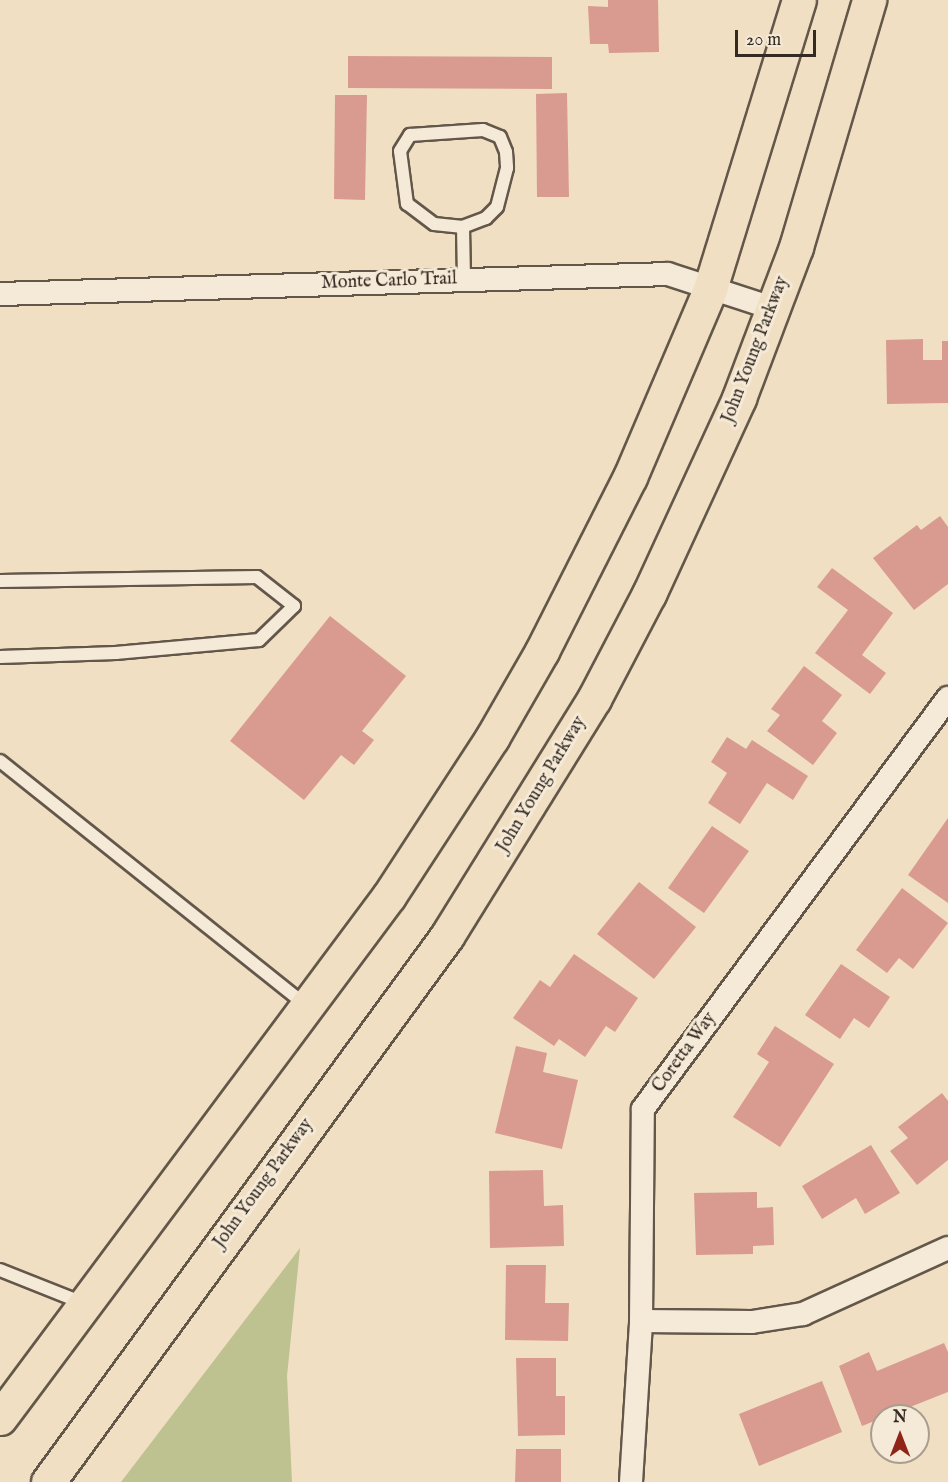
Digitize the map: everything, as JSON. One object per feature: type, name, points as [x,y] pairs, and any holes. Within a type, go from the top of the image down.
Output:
[{"type":"main road","points":[[0,1418],[307,1006],[444,815],[542,651],[630,477],[710,289],[800,0]]},
{"type":"main road","name":"John Young Parkway","points":[[48,1482],[447,936],[519,824],[649,594],[739,398],[796,247],[869,0]]},
{"type":"street","name":"Monte Carlo Trail","points":[[0,294],[668,274],[772,308]]},
{"type":"street","name":"Coretta Way","points":[[631,1482],[641,1321],[643,1109],[948,698]]},
{"type":"street","points":[[641,1321],[752,1322],[803,1314],[948,1248]]},
{"type":"lane","points":[[466,129],[500,137],[507,168],[502,196],[486,218],[463,227],[434,224],[407,204],[400,151],[410,135],[466,129]]},
{"type":"lane","points":[[463,227],[464,280]]},
{"type":"lane","points":[[0,581],[257,577],[294,606],[259,640],[116,653],[0,657]]},
{"type":"lane","points":[[0,761],[307,1006]]},
{"type":"lane","points":[[0,1270],[85,1304]]},
{"type":"green space","points":[[300,1248],[287,1376],[292,1482],[121,1482]]},
{"type":"building","points":[[608,0],[658,0],[659,52],[609,53],[608,44],[590,44],[588,6],[608,7]]},
{"type":"building","points":[[348,56],[552,57],[552,89],[348,88]]},
{"type":"building","points":[[567,93],[569,197],[537,197],[536,94]]},
{"type":"building","points":[[335,95],[367,95],[365,200],[334,199]]},
{"type":"building","points":[[923,339],[923,360],[942,360],[942,341],[948,341],[948,403],[887,404],[886,340]]},
{"type":"building","points":[[940,516],[948,527],[948,584],[914,610],[873,558],[917,525],[921,530]]},
{"type":"building","points":[[832,568],[893,613],[862,655],[886,673],[870,694],[815,653],[848,610],[817,587]]},
{"type":"building","points":[[330,616],[406,676],[362,731],[374,740],[354,765],[341,755],[304,800],[230,741]]},
{"type":"building","points":[[804,666],[842,695],[822,721],[837,733],[813,765],[767,731],[780,715],[771,709]]},
{"type":"building","points":[[727,737],[746,749],[752,740],[808,776],[793,800],[767,783],[740,824],[708,803],[727,773],[711,762]]},
{"type":"building","points":[[948,818],[948,903],[908,875]]},
{"type":"building","points":[[712,826],[749,851],[704,913],[668,888]]},
{"type":"building","points":[[639,882],[696,927],[654,979],[597,934]]},
{"type":"building","points":[[902,888],[948,923],[913,969],[899,958],[887,973],[856,950]]},
{"type":"building","points":[[574,954],[638,998],[615,1032],[606,1026],[585,1057],[559,1039],[554,1046],[513,1018],[540,980],[550,987]]},
{"type":"building","points":[[841,964],[890,997],[869,1028],[854,1018],[840,1039],[805,1015]]},
{"type":"building","points":[[775,1026],[834,1064],[780,1147],[733,1117],[769,1062],[757,1054]]},
{"type":"building","points":[[516,1046],[547,1053],[543,1072],[578,1080],[562,1149],[495,1133]]},
{"type":"building","points":[[942,1093],[948,1101],[948,1160],[917,1185],[890,1151],[908,1138],[898,1127]]},
{"type":"building","points":[[871,1145],[900,1193],[865,1214],[856,1198],[822,1219],[802,1186]]},
{"type":"building","points":[[543,1170],[544,1206],[563,1205],[564,1246],[490,1248],[489,1171]]},
{"type":"building","points":[[757,1192],[757,1208],[773,1207],[774,1245],[753,1246],[753,1254],[696,1255],[694,1193]]},
{"type":"building","points":[[506,1265],[546,1265],[545,1303],[569,1303],[568,1341],[505,1340]]},
{"type":"building","points":[[944,1343],[948,1352],[948,1392],[918,1404],[870,1404],[870,1423],[862,1426],[839,1366],[869,1352],[877,1371]]},
{"type":"building","points":[[516,1358],[556,1358],[556,1396],[565,1396],[565,1435],[518,1436]]},
{"type":"building","points":[[822,1381],[842,1432],[759,1466],[739,1414]]},
{"type":"building","points":[[516,1449],[561,1449],[561,1482],[515,1482]]}]
